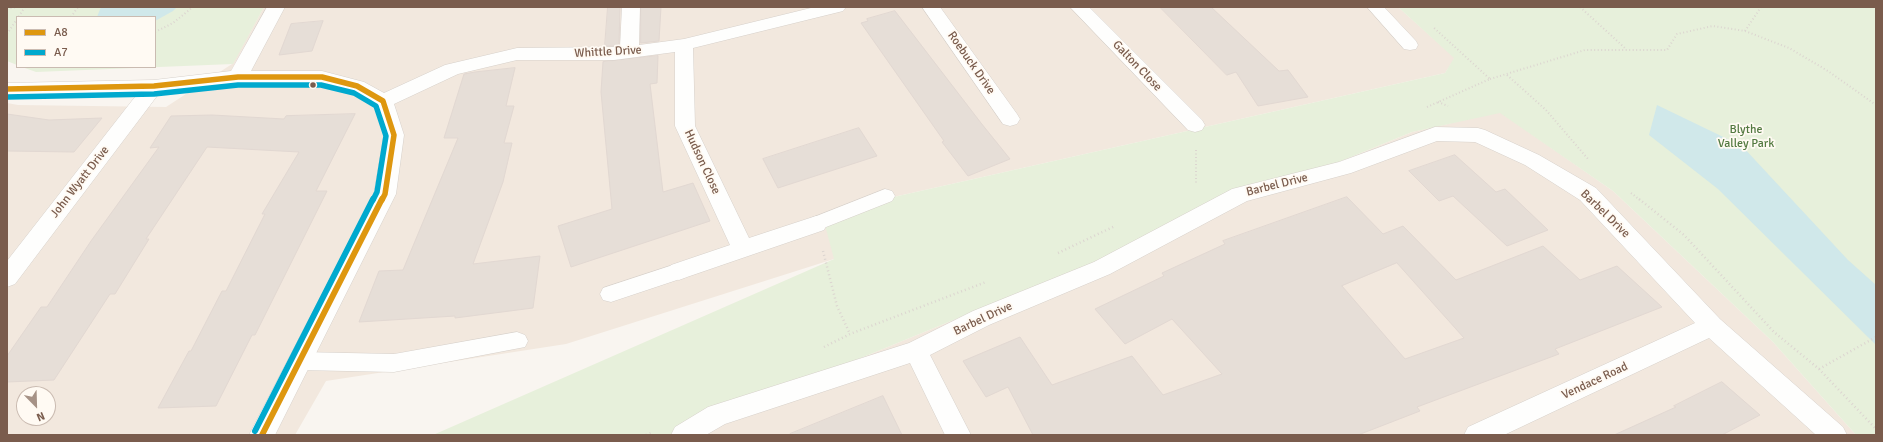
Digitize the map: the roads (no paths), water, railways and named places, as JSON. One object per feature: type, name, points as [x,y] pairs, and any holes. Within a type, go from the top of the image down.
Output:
[{"type":"street","points":[[238,77],[276,7]]},
{"type":"street","points":[[629,52],[631,7]]},
{"type":"street","name":"Whittle Drive","points":[[383,101],[452,70],[517,54],[614,54],[684,45],[837,7]]},
{"type":"street","name":"Roebuck Drive","points":[[931,7],[1010,119]]},
{"type":"street","name":"Galton Close","points":[[1079,7],[1195,125]]},
{"type":"street","name":"Hudson Close","points":[[684,45],[685,126],[743,249]]},
{"type":"street","points":[[7,89],[154,86],[238,77],[322,77],[358,86],[383,101],[394,135],[385,194],[262,435]]},
{"type":"street","name":"John Wyatt Drive","points":[[7,278],[154,86]]},
{"type":"street","name":"Barbel Drive","points":[[684,435],[717,415],[916,351],[981,318],[1102,268],[1240,195],[1344,168],[1436,134],[1478,135],[1532,160],[1588,194],[1712,326],[1834,435]]},
{"type":"street","points":[[679,271],[816,224]]},
{"type":"street","name":"Vendace Road","points":[[1477,435],[1712,326]]},
{"type":"street","points":[[916,351],[958,435]]},
{"type":"lane","points":[[1375,7],[1410,45]]},
{"type":"lane","points":[[816,224],[885,196]]},
{"type":"lane","points":[[611,294],[679,271]]},
{"type":"lane","points":[[300,361],[394,362],[517,341]]},
{"type":"water","points":[[101,7],[177,7],[173,11],[156,20],[156,16],[97,16]]},
{"type":"water","points":[[1657,105],[1742,146],[1848,260],[1876,285],[1876,345],[1718,189],[1649,135]]},
{"type":"park label","name":"Blythe Valley Park","points":[[1746,137]]}]
